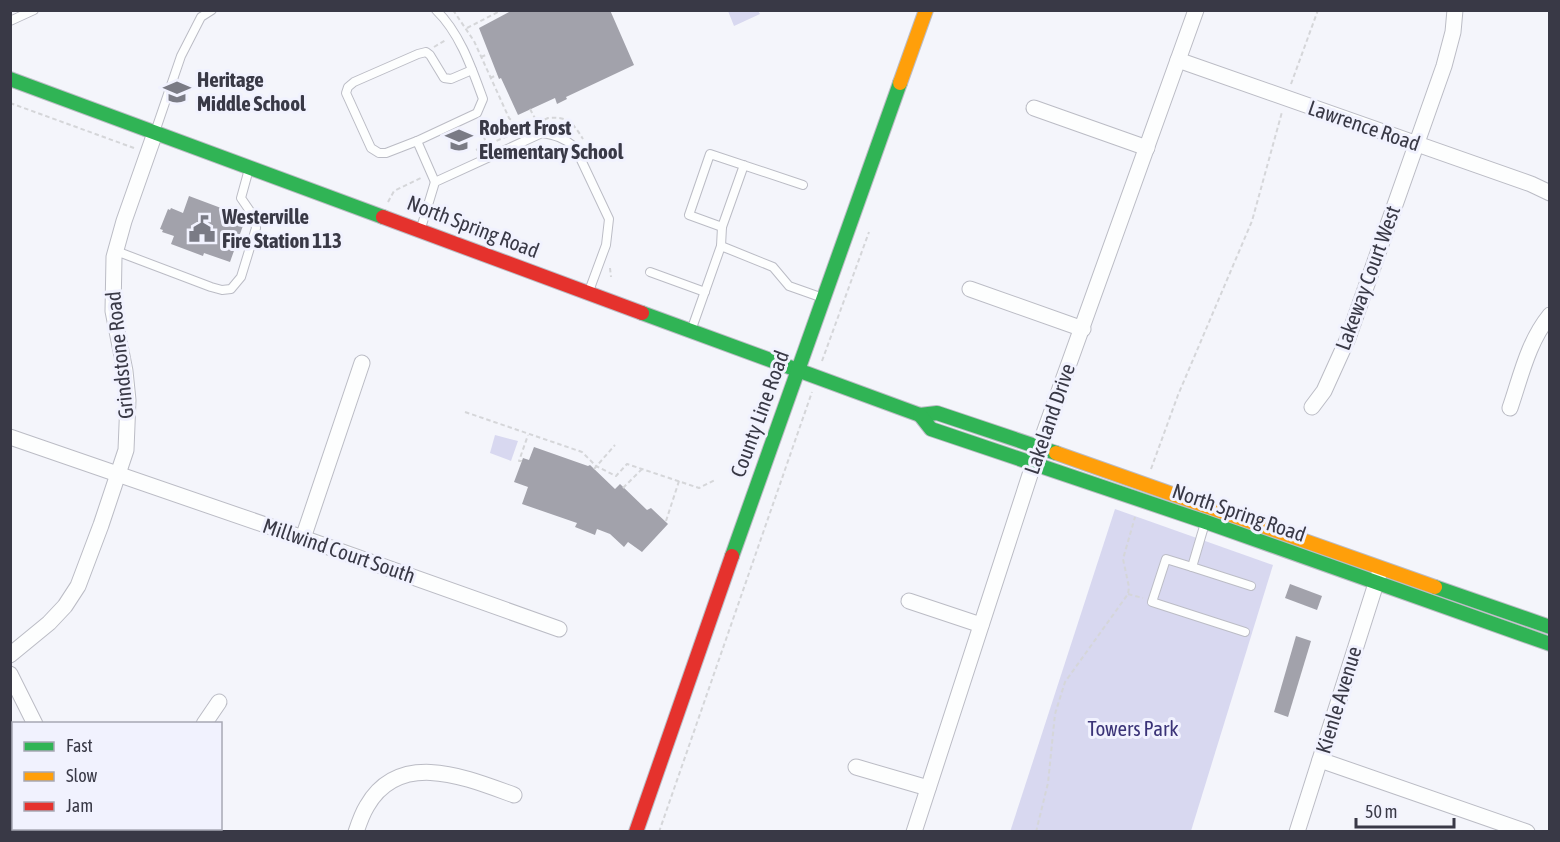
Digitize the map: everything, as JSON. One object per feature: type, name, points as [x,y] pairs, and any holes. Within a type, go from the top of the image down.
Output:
[{"type":"main road","name":"County Line Road","points":[[636,831],[926,10]]},
{"type":"main road","name":"North Spring Road","points":[[10,79],[588,294],[818,375],[920,415],[937,413],[1039,447],[1550,627]]},
{"type":"main road","name":"North Spring Road","points":[[920,415],[931,429],[1206,522],[1550,644]]},
{"type":"street","name":"Lakeland Drive","points":[[914,831],[1039,447],[1196,10]]},
{"type":"street","name":"Lakeway Court West","points":[[1312,407],[1324,391],[1348,338],[1450,45],[1455,10]]},
{"type":"street","name":"Lawrence Road","points":[[1178,60],[1531,184],[1550,193]]},
{"type":"street","points":[[1034,108],[1147,148]]},
{"type":"street","name":"Grindstone Road","points":[[10,655],[49,623],[65,606],[78,586],[126,450],[129,420],[125,370],[113,311],[116,251],[124,221],[155,133]]},
{"type":"street","points":[[970,289],[1083,329]]},
{"type":"street","points":[[1510,408],[1530,348],[1540,327],[1550,315]]},
{"type":"street","points":[[303,538],[362,363]]},
{"type":"street","name":"Millwind Court South","points":[[10,437],[559,629]]},
{"type":"street","name":"Kienle Avenue","points":[[1297,831],[1380,568]]},
{"type":"street","points":[[909,601],[981,625]]},
{"type":"street","points":[[10,674],[34,722]]},
{"type":"street","points":[[205,722],[219,702]]},
{"type":"street","points":[[1320,760],[1527,831]]},
{"type":"street","points":[[856,766],[928,788]]},
{"type":"street","points":[[356,831],[366,806],[371,800],[395,779],[410,774],[442,772],[467,778],[514,795]]},
{"type":"lane","points":[[10,21],[34,10]]},
{"type":"lane","points":[[155,133],[181,56],[201,17],[212,10]]},
{"type":"lane","points":[[436,10],[446,20],[472,70],[483,99],[477,113],[386,153],[379,153],[371,148],[346,93],[348,87],[354,82],[426,52],[444,78],[451,79],[472,70]]},
{"type":"lane","points":[[435,182],[542,133],[566,139],[575,147],[609,219],[606,245],[588,294]]},
{"type":"lane","points":[[417,141],[435,182],[426,217],[420,230]]},
{"type":"lane","points":[[722,227],[689,215],[710,154],[803,185]]},
{"type":"lane","points":[[691,331],[721,246],[722,227],[744,165]]},
{"type":"lane","points":[[116,251],[211,287],[222,290],[231,289],[241,277],[256,228],[254,217],[241,198],[242,188],[250,167]]},
{"type":"lane","points":[[721,246],[773,267],[789,286],[824,299]]},
{"type":"lane","points":[[650,272],[705,292]]},
{"type":"lane","points":[[1192,567],[1210,507]]},
{"type":"lane","points":[[1245,632],[1152,602],[1166,559],[1251,586]]},
{"type":"path","points":[[453,10],[481,57],[509,118],[524,127]]},
{"type":"path","points":[[465,28],[502,10]]},
{"type":"path","points":[[1145,484],[1178,395],[1252,221],[1285,99],[1318,10]]},
{"type":"path","points":[[481,57],[488,54]]},
{"type":"path","points":[[490,78],[497,75]]},
{"type":"path","points":[[10,103],[148,153]]},
{"type":"path","points":[[530,109],[537,122]]},
{"type":"path","points":[[469,154],[548,118],[561,117],[575,126],[585,144]]},
{"type":"path","points":[[482,131],[488,145]]},
{"type":"path","points":[[387,205],[394,190],[431,173]]},
{"type":"path","points":[[659,831],[869,232]]},
{"type":"path","points":[[611,261],[609,272],[611,276]]},
{"type":"path","points":[[465,412],[582,452],[595,467],[616,476],[627,464],[699,488],[716,480]]},
{"type":"path","points":[[522,461],[519,460],[528,434]]},
{"type":"path","points":[[595,467],[615,445]]},
{"type":"path","points":[[623,488],[642,469]]},
{"type":"path","points":[[666,521],[679,482]]},
{"type":"path","points":[[1036,831],[1048,783],[1055,714],[1065,682],[1128,594],[1130,587],[1123,559],[1140,501]]},
{"type":"path","points":[[1128,594],[1153,600]]},
{"type":"green space","points":[[728,11],[758,11],[760,14],[734,26]]},
{"type":"green space","points":[[495,435],[518,441],[511,461],[490,453]]},
{"type":"green space","name":"Towers Park","points":[[1115,509],[1273,565],[1191,831],[1010,832]]},
{"type":"building","name":"Robert Frost Elementary School","points":[[513,10],[610,10],[634,65],[566,97],[567,99],[557,104],[555,98],[518,115],[501,78],[499,79],[479,28]]},
{"type":"building","name":"Westerville Fire Station 113","points":[[189,196],[245,220],[230,262],[204,253],[203,256],[171,244],[174,236],[160,229],[168,209],[183,213]]},
{"type":"building","points":[[534,447],[590,465],[615,489],[620,484],[647,510],[651,508],[668,524],[642,552],[628,542],[624,547],[610,534],[597,529],[595,535],[575,527],[577,523],[522,504],[528,487],[514,482],[523,458],[529,460]]},
{"type":"building","points":[[1290,584],[1322,596],[1317,610],[1285,598]]},
{"type":"building","points":[[1296,636],[1311,641],[1288,717],[1274,712]]},
{"type":"traffic: fast","points":[[10,79],[383,217]]},
{"type":"traffic: fast","points":[[732,556],[900,83]]},
{"type":"traffic: fast","points":[[642,313],[920,415],[937,413],[1056,453]]},
{"type":"traffic: fast","points":[[920,415],[931,429],[1206,522],[1550,644]]},
{"type":"traffic: fast","points":[[1435,587],[1550,627]]},
{"type":"traffic: slow","points":[[900,83],[926,10]]},
{"type":"traffic: slow","points":[[1056,453],[1435,587]]},
{"type":"traffic: jam","points":[[383,217],[642,313]]},
{"type":"traffic: jam","points":[[636,832],[732,556]]},
{"type":"place","name":"Heritage Middle School","points":[[177,92]]},
{"type":"place","name":"Robert Frost Elementary School","points":[[459,140]]},
{"type":"place","name":"Westerville Fire Station 113","points":[[202,229]]}]
